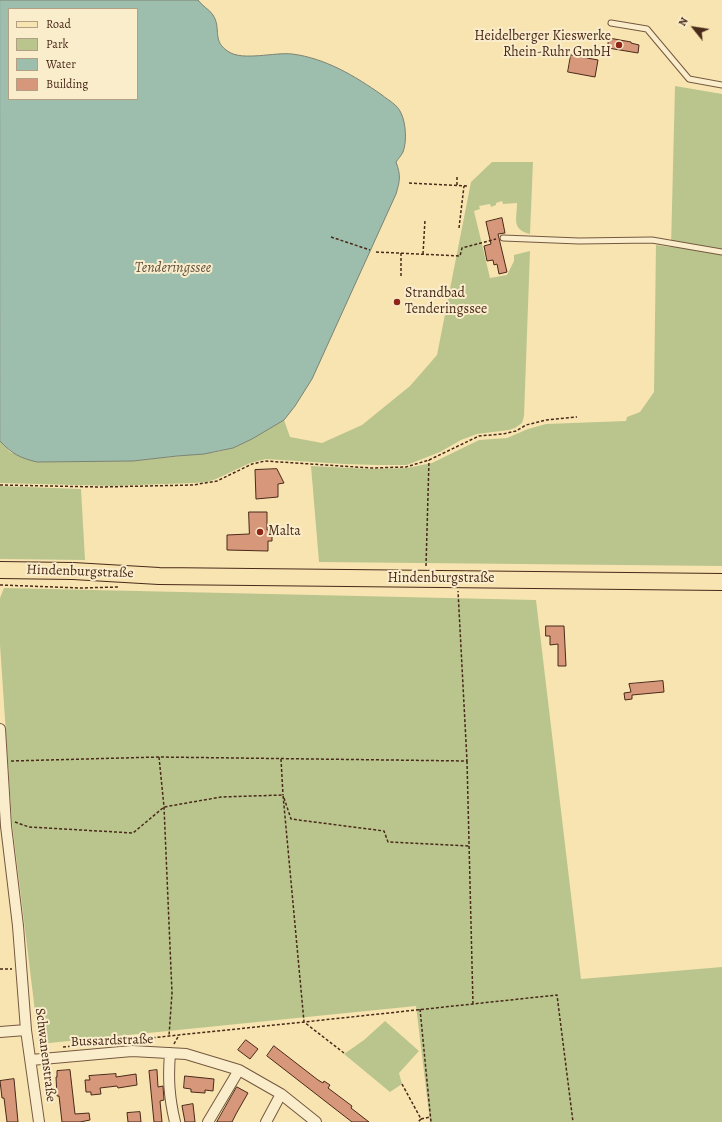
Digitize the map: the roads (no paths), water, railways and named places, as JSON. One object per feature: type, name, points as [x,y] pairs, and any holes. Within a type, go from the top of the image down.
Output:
[{"type":"main road","name":"Hindenburgstraße","points":[[0,570],[73,571],[159,576]]},
{"type":"main road","name":"Hindenburgstraße","points":[[0,577],[76,578],[159,576],[722,582]]},
{"type":"street","name":"Schwanenstraße","points":[[0,729],[3,826],[22,969],[26,1030],[39,1122]]},
{"type":"street","points":[[0,1032],[26,1030]]},
{"type":"street","name":"Bussardstraße","points":[[31,1060],[132,1051],[186,1054],[239,1070],[281,1094],[316,1122]]},
{"type":"street","points":[[170,1053],[168,1076],[171,1106],[175,1122]]},
{"type":"street","points":[[208,1122],[239,1070]]},
{"type":"street","points":[[266,1122],[281,1094]]},
{"type":"lane","points":[[611,23],[647,29],[689,79],[722,85]]},
{"type":"lane","points":[[502,238],[579,241],[652,240],[722,252]]},
{"type":"water","name":"Tenderingssee","points":[[0,0],[198,0],[210,11],[216,20],[220,44],[229,52],[242,56],[292,54],[316,59],[361,81],[397,107],[404,122],[405,138],[403,152],[396,162],[399,171],[399,178],[396,194],[312,379],[284,420],[252,439],[233,448],[204,454],[133,461],[37,462],[17,455],[0,441]]},
{"type":"place","name":"Heidelberger Kieswerke Rhein-Ruhr GmbH","points":[[619,45]]},
{"type":"place","name":"Strandbad Tenderingssee","points":[[397,302]]},
{"type":"place","name":"Malta","points":[[260,532]]}]
